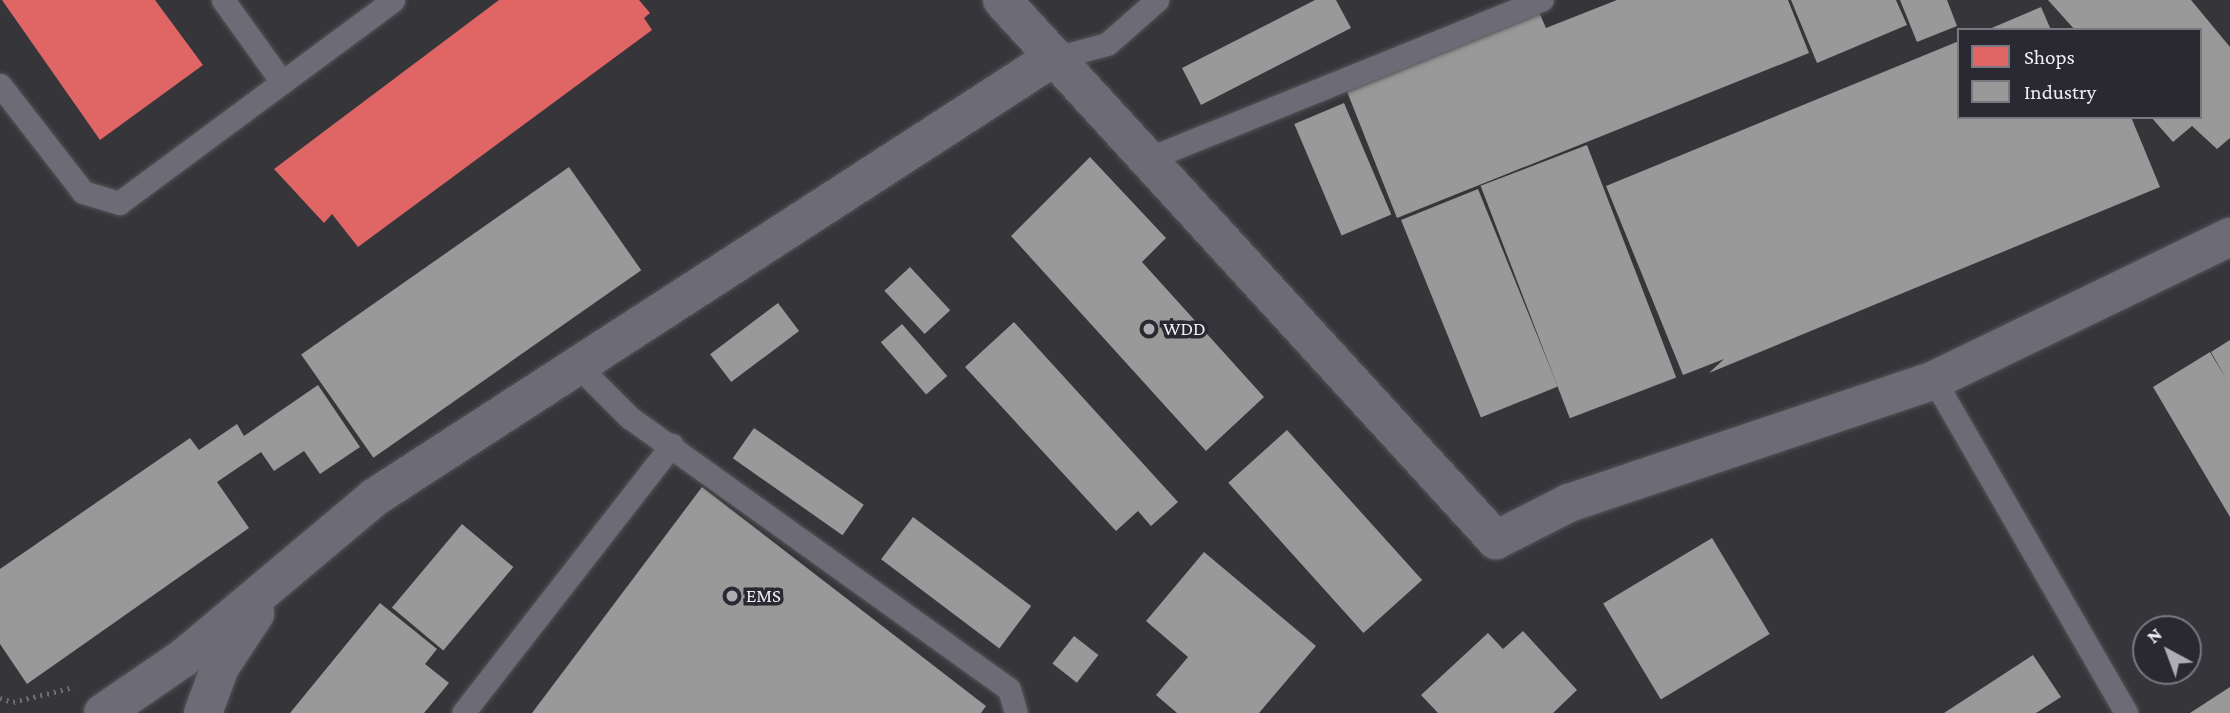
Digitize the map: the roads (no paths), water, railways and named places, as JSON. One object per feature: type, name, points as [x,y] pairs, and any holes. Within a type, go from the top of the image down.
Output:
[{"type":"street","points":[[1002,0],[1051,59],[1496,540],[1569,503],[1934,380],[2230,237]]},
{"type":"street","points":[[103,713],[182,659],[318,541],[375,497],[1051,59]]},
{"type":"street","points":[[203,713],[220,667],[237,638],[318,541]]},
{"type":"lane","points":[[223,0],[282,82]]},
{"type":"lane","points":[[0,85],[83,192],[119,203],[393,0]]},
{"type":"lane","points":[[1051,59],[1107,44],[1157,0]]},
{"type":"lane","points":[[1145,160],[1542,0]]},
{"type":"lane","points":[[577,365],[629,417],[673,445],[1009,689],[1016,713]]},
{"type":"lane","points":[[1934,380],[2126,713]]},
{"type":"lane","points":[[463,713],[673,445]]},
{"type":"place","name":"WDD","points":[[1149,329]]},
{"type":"place","name":"EMS","points":[[732,596]]}]
